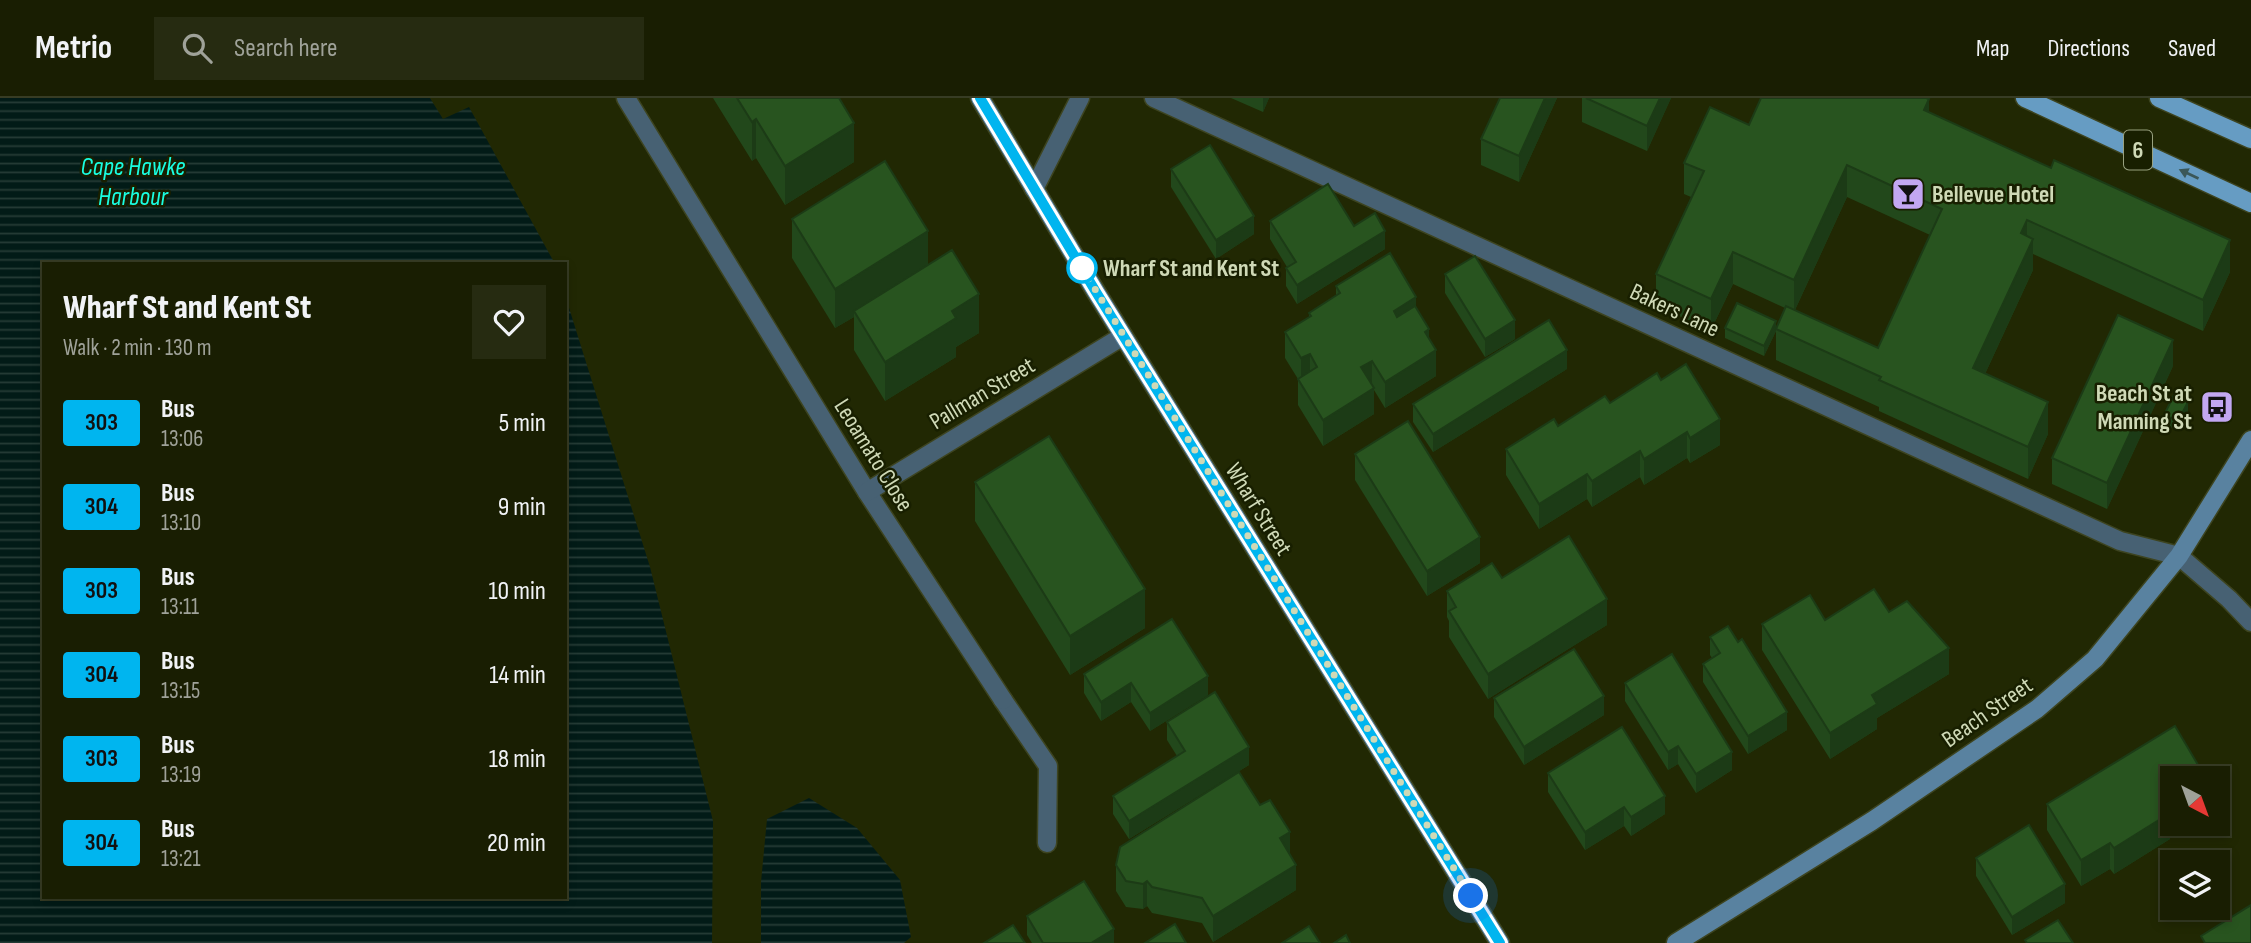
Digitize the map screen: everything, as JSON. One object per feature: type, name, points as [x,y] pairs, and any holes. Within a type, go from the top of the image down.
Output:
[{"type":"main road","name":"6","points":[[2025,98],[2251,203]]},
{"type":"main road","name":"6","points":[[2159,98],[2251,139]]},
{"type":"street","name":"Leoamato Close","points":[[626,98],[867,492],[1048,766],[1047,843]]},
{"type":"street","name":"Wharf Street","points":[[980,98],[1123,336],[1500,943]]},
{"type":"street","points":[[1034,189],[1080,98]]},
{"type":"street","name":"Bakers Lane","points":[[1154,98],[2120,541],[2179,556]]},
{"type":"street","name":"Pallman Street","points":[[867,492],[1123,336]]},
{"type":"street","name":"Beach Street","points":[[1676,943],[1872,821],[2037,709],[2095,659],[2179,556],[2251,440]]},
{"type":"street","points":[[2179,556],[2251,622]]},
{"type":"water","name":"Cape Hawke Harbour","points":[[0,98],[430,98],[443,119],[469,107],[554,262],[42,262],[42,899],[567,899],[567,301],[650,567],[713,821],[712,943],[0,943]]},
{"type":"water","points":[[809,798],[857,828],[900,880],[911,937],[904,943],[761,943],[761,882],[767,819]]},
{"type":"building","points":[[737,98],[839,98],[854,123],[785,166],[756,119],[752,122]]},
{"type":"building","points":[[1500,98],[1545,98],[1519,156],[1481,139]]},
{"type":"building","points":[[1586,98],[1660,98],[1647,126]]},
{"type":"building","points":[[1761,98],[1926,98],[1929,99],[1924,110],[2051,168],[2054,160],[2230,240],[2203,300],[2027,220],[2021,233],[2033,239],[1973,368],[2048,402],[2028,447],[1879,380],[1881,377],[1776,329],[1786,306],[1878,348],[1942,209],[1847,165],[1794,280],[1733,252],[1711,299],[1656,274],[1704,171],[1684,163],[1710,107],[1749,125]]},
{"type":"building","points":[[1210,145],[1254,216],[1216,240],[1171,169]]},
{"type":"building","points":[[885,161],[928,231],[835,289],[792,219]]},
{"type":"building","points":[[1328,184],[1354,226],[1375,213],[1385,231],[1297,285],[1286,268],[1296,262],[1270,221]]},
{"type":"building","points":[[952,250],[979,294],[952,311],[956,318],[885,362],[854,311]]},
{"type":"building","points":[[1390,253],[1416,297],[1394,311],[1397,317],[1415,306],[1429,329],[1425,332],[1436,350],[1385,382],[1372,361],[1361,367],[1374,388],[1323,420],[1298,379],[1317,367],[1310,354],[1301,358],[1285,332],[1340,293],[1336,286]]},
{"type":"building","points":[[1475,256],[1515,320],[1485,339],[1445,274]]},
{"type":"building","points":[[1737,303],[1776,321],[1764,346],[1725,328]]},
{"type":"building","points":[[2118,315],[2173,340],[2107,483],[2052,458]]},
{"type":"building","points":[[1549,320],[1567,350],[1433,434],[1413,404]]},
{"type":"building","points":[[1686,364],[1720,419],[1690,438],[1687,432],[1644,459],[1640,451],[1592,481],[1587,474],[1539,504],[1506,449],[1554,419],[1558,426],[1605,396],[1610,403],[1657,373],[1661,380]]},
{"type":"building","points":[[2174,395],[2188,402],[2178,421],[2164,415]]},
{"type":"building","points":[[1408,421],[1480,537],[1427,571],[1355,454]]},
{"type":"building","points":[[1049,436],[1145,589],[1070,636],[975,482]]},
{"type":"building","points":[[1569,536],[1607,599],[1488,674],[1449,611],[1456,607],[1447,591],[1492,563],[1502,578]]},
{"type":"building","points":[[1874,589],[1889,612],[1907,601],[1949,648],[1872,695],[1877,704],[1830,733],[1762,624],[1810,595],[1825,620]]},
{"type":"building","points":[[1172,619],[1208,676],[1150,713],[1131,683],[1101,702],[1084,674]]},
{"type":"building","points":[[1728,626],[1738,642],[1742,639],[1787,712],[1748,736],[1703,664],[1720,653],[1710,637]]},
{"type":"building","points":[[1574,649],[1604,696],[1524,747],[1494,698]]},
{"type":"building","points":[[1672,654],[1732,752],[1696,774],[1678,746],[1668,752],[1625,683]]},
{"type":"building","points":[[1215,692],[1249,747],[1129,821],[1113,796],[1185,751],[1167,722]]},
{"type":"building","points":[[2175,726],[2199,766],[2160,766],[2160,819],[2114,848],[2110,843],[2081,860],[2047,804]]},
{"type":"building","points":[[1622,727],[1665,796],[1631,817],[1624,807],[1585,832],[1548,773]]},
{"type":"building","points":[[1239,772],[1260,805],[1270,800],[1290,832],[1280,838],[1296,865],[1213,916],[1202,898],[1152,887],[1147,881],[1143,884],[1126,881],[1116,865],[1120,847]]},
{"type":"building","points":[[2029,825],[2065,884],[2012,917],[1976,858]]},
{"type":"building","points":[[1084,881],[1114,929],[1094,943],[1043,943],[1027,916]]},
{"type":"building","points":[[2251,905],[2251,943],[2205,943],[2201,936]]},
{"type":"building","points":[[2058,920],[2073,943],[2027,943],[2025,940]]},
{"type":"building","points":[[1175,924],[1186,943],[1145,943]]},
{"type":"building","points":[[1013,925],[1025,943],[984,943]]},
{"type":"building","points":[[1309,926],[1320,943],[1282,943]]},
{"type":"building","points":[[1346,935],[1350,943],[1334,943]]},
{"type":"bus line","name":"303","points":[[980,98],[1096,292],[1500,943]]},
{"type":"place","name":"Bellevue Hotel","points":[[1908,194]]},
{"type":"place","name":"Wharf St and Kent St","points":[[1082,268]]},
{"type":"place","name":"Beach St at Manning St","points":[[2217,407]]},
{"type":"route","points":[[1082,268],[1471,896]]}]
